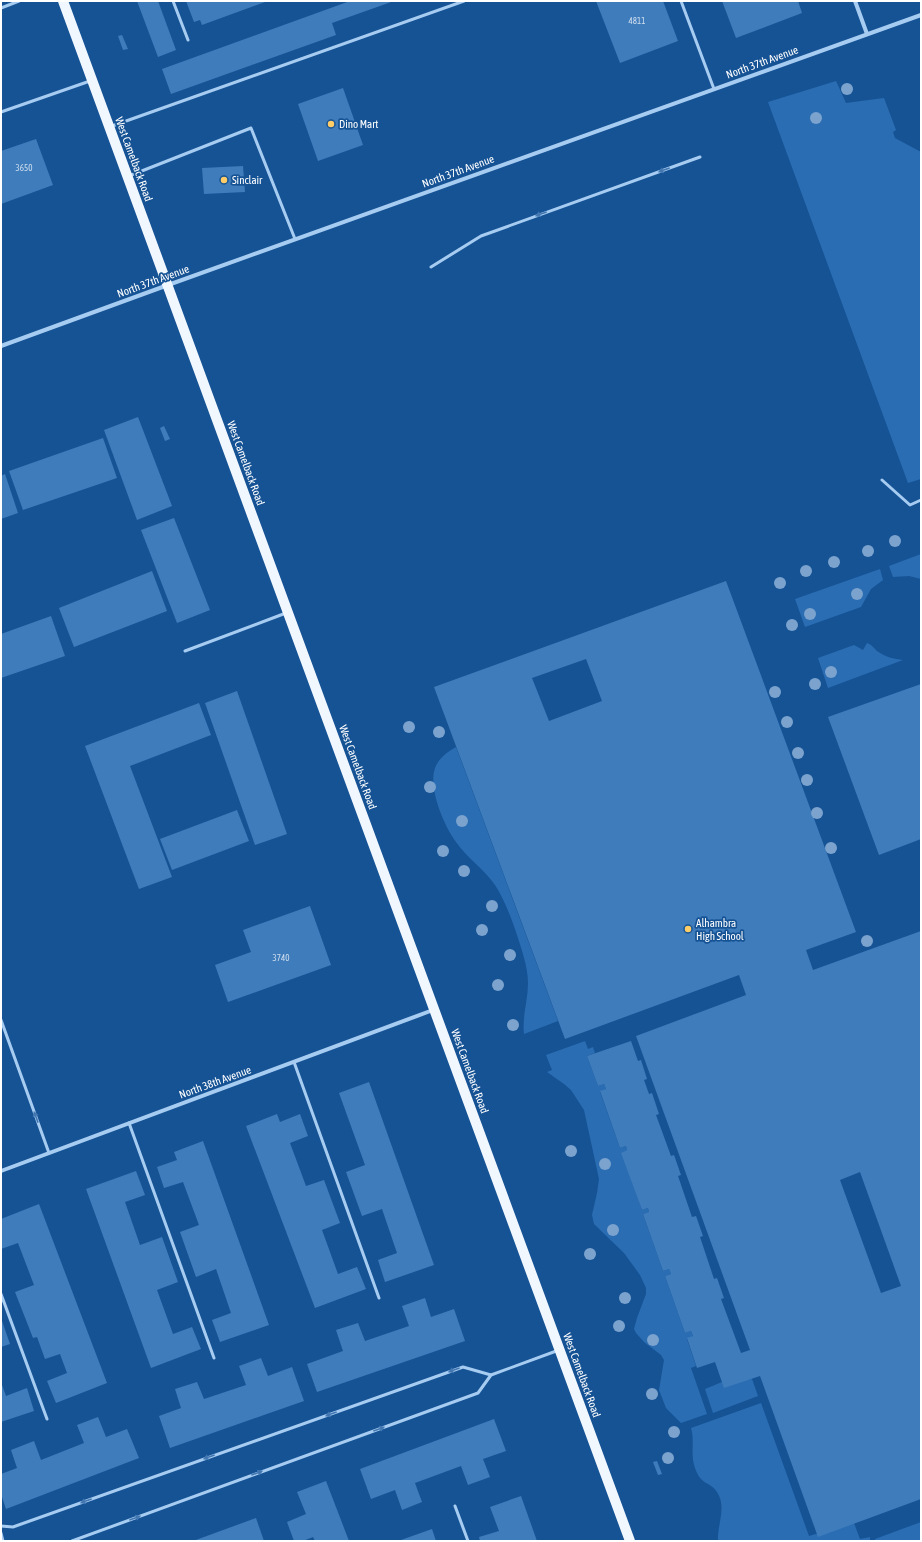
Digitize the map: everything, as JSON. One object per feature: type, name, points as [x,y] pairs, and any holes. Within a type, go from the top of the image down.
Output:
[{"type":"main road","name":"West Camelback Road","points":[[64,1],[630,1541]]},
{"type":"street","points":[[854,1],[867,34]]},
{"type":"street","name":"North 37th Avenue","points":[[1,346],[921,15]]},
{"type":"street","name":"North 38th Avenue","points":[[1,1171],[434,1010]]},
{"type":"lane","points":[[1,8],[19,1]]},
{"type":"lane","points":[[174,1],[188,40]]},
{"type":"lane","points":[[110,127],[464,1]]},
{"type":"lane","points":[[681,1],[714,89]]},
{"type":"lane","points":[[1,112],[92,80]]},
{"type":"lane","points":[[128,177],[251,128],[295,239]]},
{"type":"lane","points":[[431,267],[481,236],[700,157]]},
{"type":"lane","points":[[882,480],[910,505],[921,500]]},
{"type":"lane","points":[[185,651],[288,612]]},
{"type":"lane","points":[[1,1020],[49,1153]]},
{"type":"lane","points":[[294,1062],[379,1298]]},
{"type":"lane","points":[[129,1123],[214,1358]]},
{"type":"lane","points":[[1,1294],[47,1419]]},
{"type":"lane","points":[[72,1541],[478,1392],[491,1375],[560,1350]]},
{"type":"lane","points":[[1,1526],[13,1527],[463,1367],[491,1375]]},
{"type":"lane","points":[[455,1506],[468,1541]]},
{"type":"lane","points":[[1,1533],[3,1541]]},
{"type":"shaded area","points":[[836,81],[846,103],[884,98],[896,130],[893,132],[895,138],[921,152],[921,479],[908,483],[768,102]]},
{"type":"shaded area","points":[[921,554],[921,579],[909,576],[893,577],[889,566]]},
{"type":"shaded area","points":[[880,569],[883,580],[871,589],[861,607],[805,627],[795,599]]},
{"type":"shaded area","points":[[867,643],[883,655],[903,660],[828,688],[818,658],[854,645],[863,650]]},
{"type":"shaded area","points":[[456,747],[558,1021],[524,1034],[528,977],[524,957],[512,920],[495,885],[460,848],[451,835],[442,817],[435,796],[433,776],[435,768],[439,761],[449,751]]},
{"type":"shaded area","points":[[585,1041],[588,1049],[593,1047],[595,1053],[587,1056],[598,1086],[604,1084],[606,1089],[600,1092],[620,1148],[626,1146],[627,1150],[622,1153],[642,1210],[648,1208],[649,1212],[643,1214],[663,1271],[669,1269],[671,1274],[665,1276],[685,1333],[691,1331],[693,1336],[687,1339],[696,1366],[691,1368],[707,1414],[681,1423],[666,1408],[659,1390],[664,1360],[661,1355],[644,1342],[634,1329],[646,1294],[646,1288],[640,1275],[624,1253],[594,1224],[592,1215],[599,1179],[584,1110],[571,1090],[547,1072],[552,1070],[546,1055]]},
{"type":"shaded area","points":[[752,1379],[758,1396],[713,1413],[705,1389],[722,1382]]},
{"type":"shaded area","points":[[761,1403],[809,1536],[854,1523],[860,1539],[870,1537],[870,1541],[718,1541],[721,1510],[720,1498],[717,1492],[697,1474],[693,1458],[693,1438],[691,1428]]},
{"type":"shaded area","points":[[921,1522],[921,1541],[875,1541],[875,1539]]},
{"type":"building","points":[[137,1],[158,1],[176,50],[158,57]]},
{"type":"building","points":[[186,1],[265,2],[202,25],[200,20],[194,22]]},
{"type":"building","points":[[350,1],[394,1],[332,23],[336,35],[171,94],[162,69]]},
{"type":"building","points":[[596,1],[663,1],[678,41],[620,63]]},
{"type":"building","points":[[722,1],[798,1],[802,13],[736,38]]},
{"type":"building","points":[[122,35],[128,49],[123,50],[118,36]]},
{"type":"building","name":"Dino Mart","points":[[343,88],[363,145],[318,161],[298,104]]},
{"type":"building","points":[[36,139],[53,185],[1,204],[1,151]]},
{"type":"building","name":"Sinclair","points":[[243,166],[245,192],[204,194],[202,168]]},
{"type":"building","points":[[138,417],[172,506],[137,520],[104,430]]},
{"type":"building","points":[[164,426],[170,439],[165,441],[160,428]]},
{"type":"building","points":[[103,438],[117,478],[23,510],[9,471]]},
{"type":"building","points":[[5,474],[18,513],[1,519],[1,476]]},
{"type":"building","points":[[174,518],[210,610],[177,623],[141,530]]},
{"type":"building","points":[[152,571],[167,611],[74,647],[59,608]]},
{"type":"building","points":[[726,581],[856,932],[806,950],[813,970],[921,931],[921,1499],[818,1537],[760,1376],[724,1388],[715,1362],[697,1368],[687,1338],[693,1336],[691,1331],[685,1333],[665,1276],[671,1274],[669,1269],[663,1271],[643,1214],[649,1212],[648,1208],[642,1210],[621,1153],[627,1150],[626,1146],[620,1148],[600,1091],[606,1089],[604,1084],[598,1086],[587,1056],[631,1041],[638,1061],[641,1060],[647,1079],[644,1080],[649,1094],[652,1093],[659,1114],[656,1115],[671,1156],[674,1155],[681,1175],[678,1176],[692,1217],[696,1216],[703,1236],[700,1237],[714,1279],[717,1278],[724,1298],[721,1299],[741,1353],[750,1350],[636,1036],[746,995],[739,975],[565,1039],[434,687]],"holes":[[[586,659],[602,701],[549,721],[532,678]],[[860,1172],[901,1286],[881,1293],[840,1180]]]},
{"type":"building","points":[[51,616],[65,656],[1,678],[1,634]]},
{"type":"building","points":[[921,684],[921,839],[879,855],[828,717]]},
{"type":"building","points":[[237,691],[287,834],[255,845],[205,703]]},
{"type":"building","points":[[199,703],[211,735],[130,766],[172,877],[139,889],[85,746]]},
{"type":"building","points":[[237,810],[249,841],[172,870],[160,839]]},
{"type":"building","points":[[310,906],[331,965],[228,1002],[215,965],[251,952],[243,930]]},
{"type":"building","points":[[369,1082],[434,1265],[385,1282],[378,1260],[397,1253],[382,1209],[362,1216],[346,1172],[365,1165],[339,1093]]},
{"type":"building","points":[[277,1114],[280,1122],[300,1114],[308,1136],[290,1143],[306,1186],[324,1180],[340,1223],[322,1230],[338,1274],[357,1267],[366,1289],[315,1308],[246,1126]]},
{"type":"building","points":[[203,1141],[269,1325],[220,1342],[212,1320],[231,1313],[216,1269],[196,1277],[180,1232],[199,1225],[183,1182],[164,1188],[157,1167],[177,1160],[174,1152]]},
{"type":"building","points":[[136,1171],[145,1195],[125,1202],[140,1245],[162,1237],[178,1282],[157,1290],[173,1334],[192,1327],[201,1349],[151,1368],[86,1189]]},
{"type":"building","points":[[39,1204],[107,1383],[56,1403],[47,1381],[67,1373],[60,1354],[45,1359],[37,1337],[33,1338],[15,1292],[34,1285],[18,1243],[1,1249],[1,1219]]},
{"type":"building","points":[[425,1298],[431,1317],[454,1309],[465,1341],[317,1392],[307,1364],[343,1351],[336,1330],[358,1323],[365,1341],[409,1326],[402,1306]]},
{"type":"building","points":[[1,1318],[10,1344],[1,1347]]},
{"type":"building","points":[[261,1358],[268,1376],[292,1367],[304,1401],[170,1448],[159,1416],[181,1408],[175,1389],[197,1382],[204,1399],[246,1385],[239,1366]]},
{"type":"building","points":[[1,1382],[6,1396],[27,1388],[34,1411],[1,1422]]},
{"type":"building","points":[[98,1417],[106,1437],[127,1429],[139,1458],[6,1509],[1,1494],[1,1474],[17,1468],[11,1450],[34,1441],[41,1460],[84,1443],[77,1425]]},
{"type":"building","points":[[494,1419],[506,1451],[483,1459],[490,1477],[468,1485],[461,1466],[415,1483],[422,1502],[402,1510],[395,1490],[371,1499],[360,1469]]},
{"type":"building","points":[[657,1461],[662,1474],[658,1475],[653,1462]]},
{"type":"building","points":[[326,1481],[349,1541],[315,1541],[313,1537],[303,1541],[294,1541],[287,1522],[306,1514],[297,1492]]},
{"type":"building","points":[[521,1496],[537,1541],[480,1541],[479,1537],[499,1531],[490,1507]]},
{"type":"building","points":[[256,1518],[264,1541],[193,1541]]},
{"type":"building","points":[[432,1529],[436,1541],[401,1540]]},
{"type":"place","name":"Dino Mart","points":[[331,124]]},
{"type":"place","name":"Sinclair","points":[[224,180]]},
{"type":"place","name":"Alhambra High School","points":[[688,929]]}]
